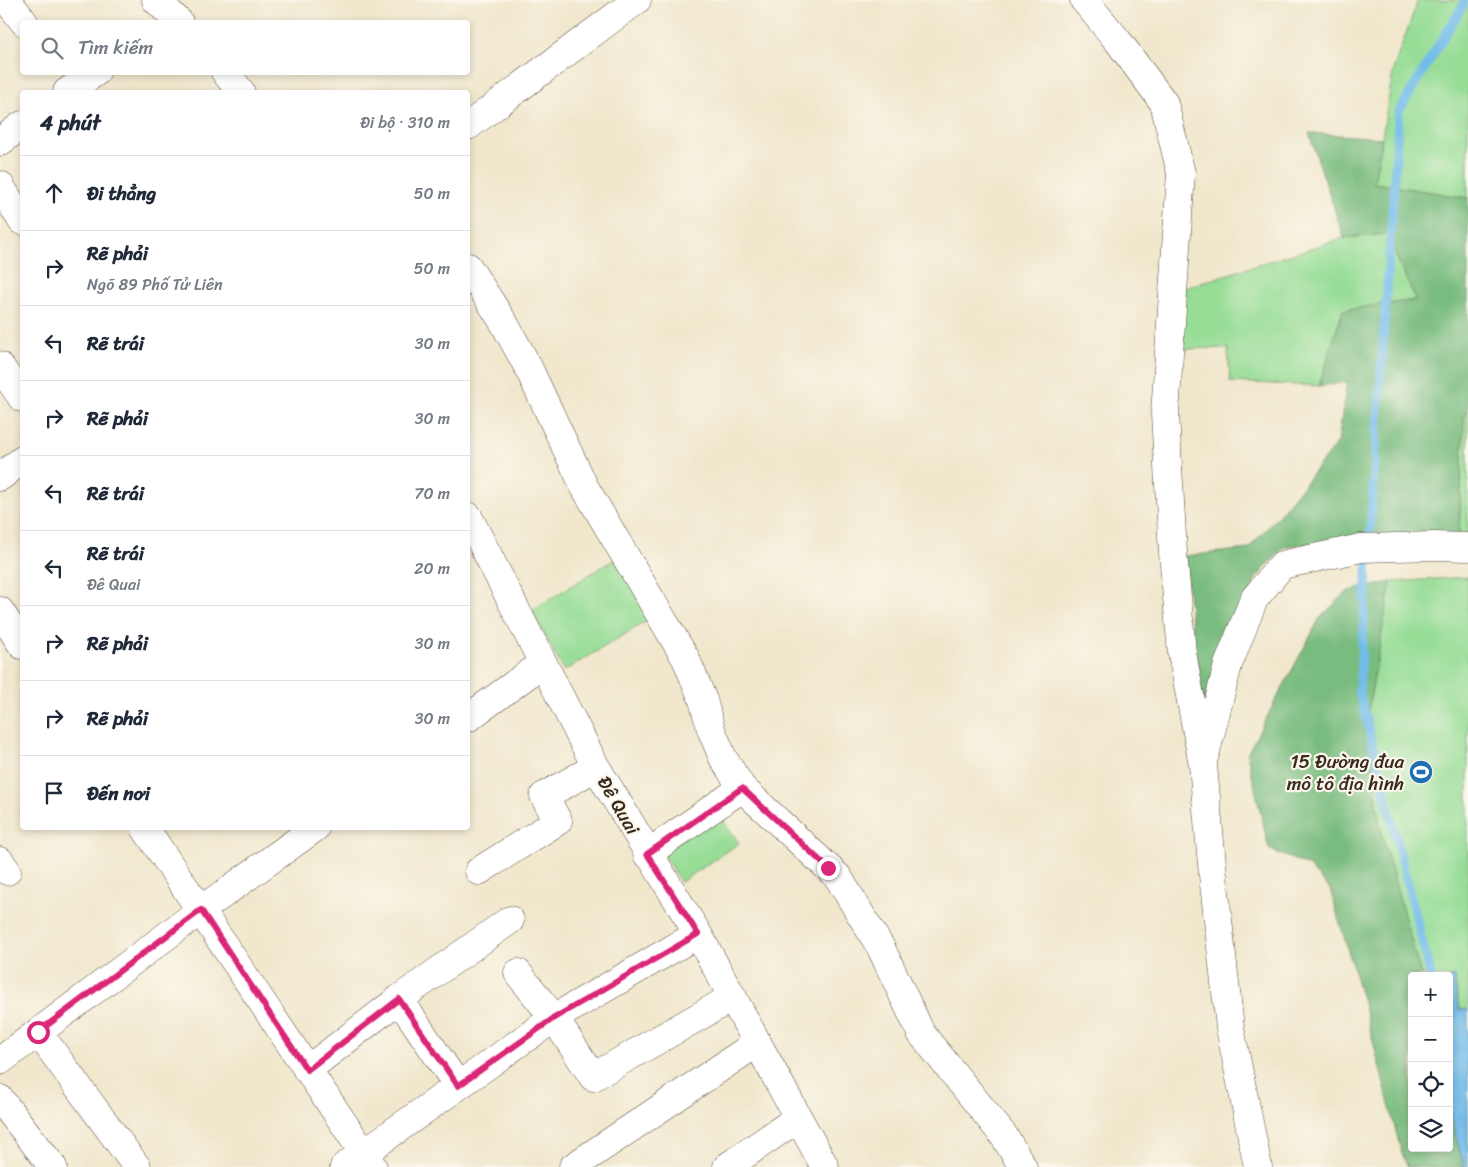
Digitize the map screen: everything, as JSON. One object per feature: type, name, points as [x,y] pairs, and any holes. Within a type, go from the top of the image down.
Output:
[{"type":"street","points":[[7,0],[22,20]]},
{"type":"street","points":[[156,0],[174,20]]},
{"type":"street","points":[[1084,0],[1118,41],[1164,103],[1181,173],[1165,414],[1173,553],[1182,653],[1203,765],[1230,1028],[1258,1167]]},
{"type":"street","points":[[470,125],[632,4]]},
{"type":"street","points":[[69,86],[90,75]]},
{"type":"street","points":[[228,75],[240,90]]},
{"type":"street","points":[[0,142],[20,127]]},
{"type":"street","points":[[0,185],[20,218]]},
{"type":"street","points":[[470,270],[504,323],[528,367],[584,486],[686,659],[703,700],[711,729],[723,758],[742,788],[838,877],[881,948],[921,1033],[1004,1136],[1023,1167]]},
{"type":"street","points":[[0,366],[20,395]]},
{"type":"street","points":[[0,477],[20,462]]},
{"type":"street","name":"Đê Quai","points":[[470,520],[596,767],[647,854],[698,934],[825,1167]]},
{"type":"street","points":[[1203,765],[1231,656],[1254,599],[1282,565],[1361,548],[1468,547]]},
{"type":"street","points":[[0,611],[20,642]]},
{"type":"street","points":[[470,717],[542,664]]},
{"type":"street","points":[[479,871],[558,821],[544,796],[596,767]]},
{"type":"street","points":[[647,854],[742,788]]},
{"type":"street","points":[[146,830],[307,1070],[360,1162],[458,1086],[554,1018],[698,934]]},
{"type":"street","points":[[0,1061],[201,910],[312,830]]},
{"type":"street","points":[[307,1070],[399,999],[510,920]]},
{"type":"street","points":[[518,973],[554,1018],[593,1077],[733,997]]},
{"type":"street","points":[[399,999],[458,1086]]},
{"type":"street","points":[[38,1032],[137,1167]]},
{"type":"street","points":[[573,1167],[757,1043]]},
{"type":"street","points":[[0,1099],[53,1167]]},
{"type":"street","points":[[727,1167],[798,1118]]},
{"type":"green space","points":[[1418,0],[1468,0],[1468,198],[1374,183],[1394,67]]},
{"type":"green space","points":[[1309,133],[1382,138],[1374,183],[1468,198],[1468,409],[1464,415],[1459,534],[1285,546],[1255,579],[1204,735],[1184,556],[1248,549],[1279,515],[1338,442],[1347,382],[1319,386],[1343,310],[1416,300],[1386,234],[1344,238]]},
{"type":"green space","points":[[1386,234],[1416,300],[1343,310],[1319,386],[1230,382],[1228,348],[1177,349],[1184,288],[1344,238]]},
{"type":"green space","points":[[1468,409],[1468,535],[1459,534],[1464,415]]},
{"type":"green space","points":[[615,559],[652,618],[564,671],[532,610]]},
{"type":"green space","name":"15 Đường đua mô tô địa hình","points":[[1468,577],[1468,1010],[1459,1009],[1453,972],[1420,972],[1380,828],[1367,716],[1391,582]]},
{"type":"green space","points":[[1391,582],[1367,716],[1380,828],[1420,972],[1408,972],[1408,1152],[1453,1152],[1453,1124],[1464,1167],[1408,1167],[1401,1151],[1363,1002],[1330,889],[1308,866],[1269,849],[1247,754],[1320,618],[1348,591]]},
{"type":"green space","points":[[719,815],[739,843],[681,882],[662,853]]},
{"type":"water","points":[[1453,976],[1459,1009],[1468,1010],[1468,1167],[1464,1167],[1453,1124]]},
{"type":"waterway","points":[[1430,972],[1359,691],[1399,111],[1466,0]]},
{"type":"place","name":"15 Đường đua mô tô địa hình","points":[[1421,772]]},
{"type":"route","points":[[38,1032],[201,910],[307,1070],[399,999],[458,1086],[554,1018],[698,934],[647,854],[742,788],[783,824],[828,868]]}]
